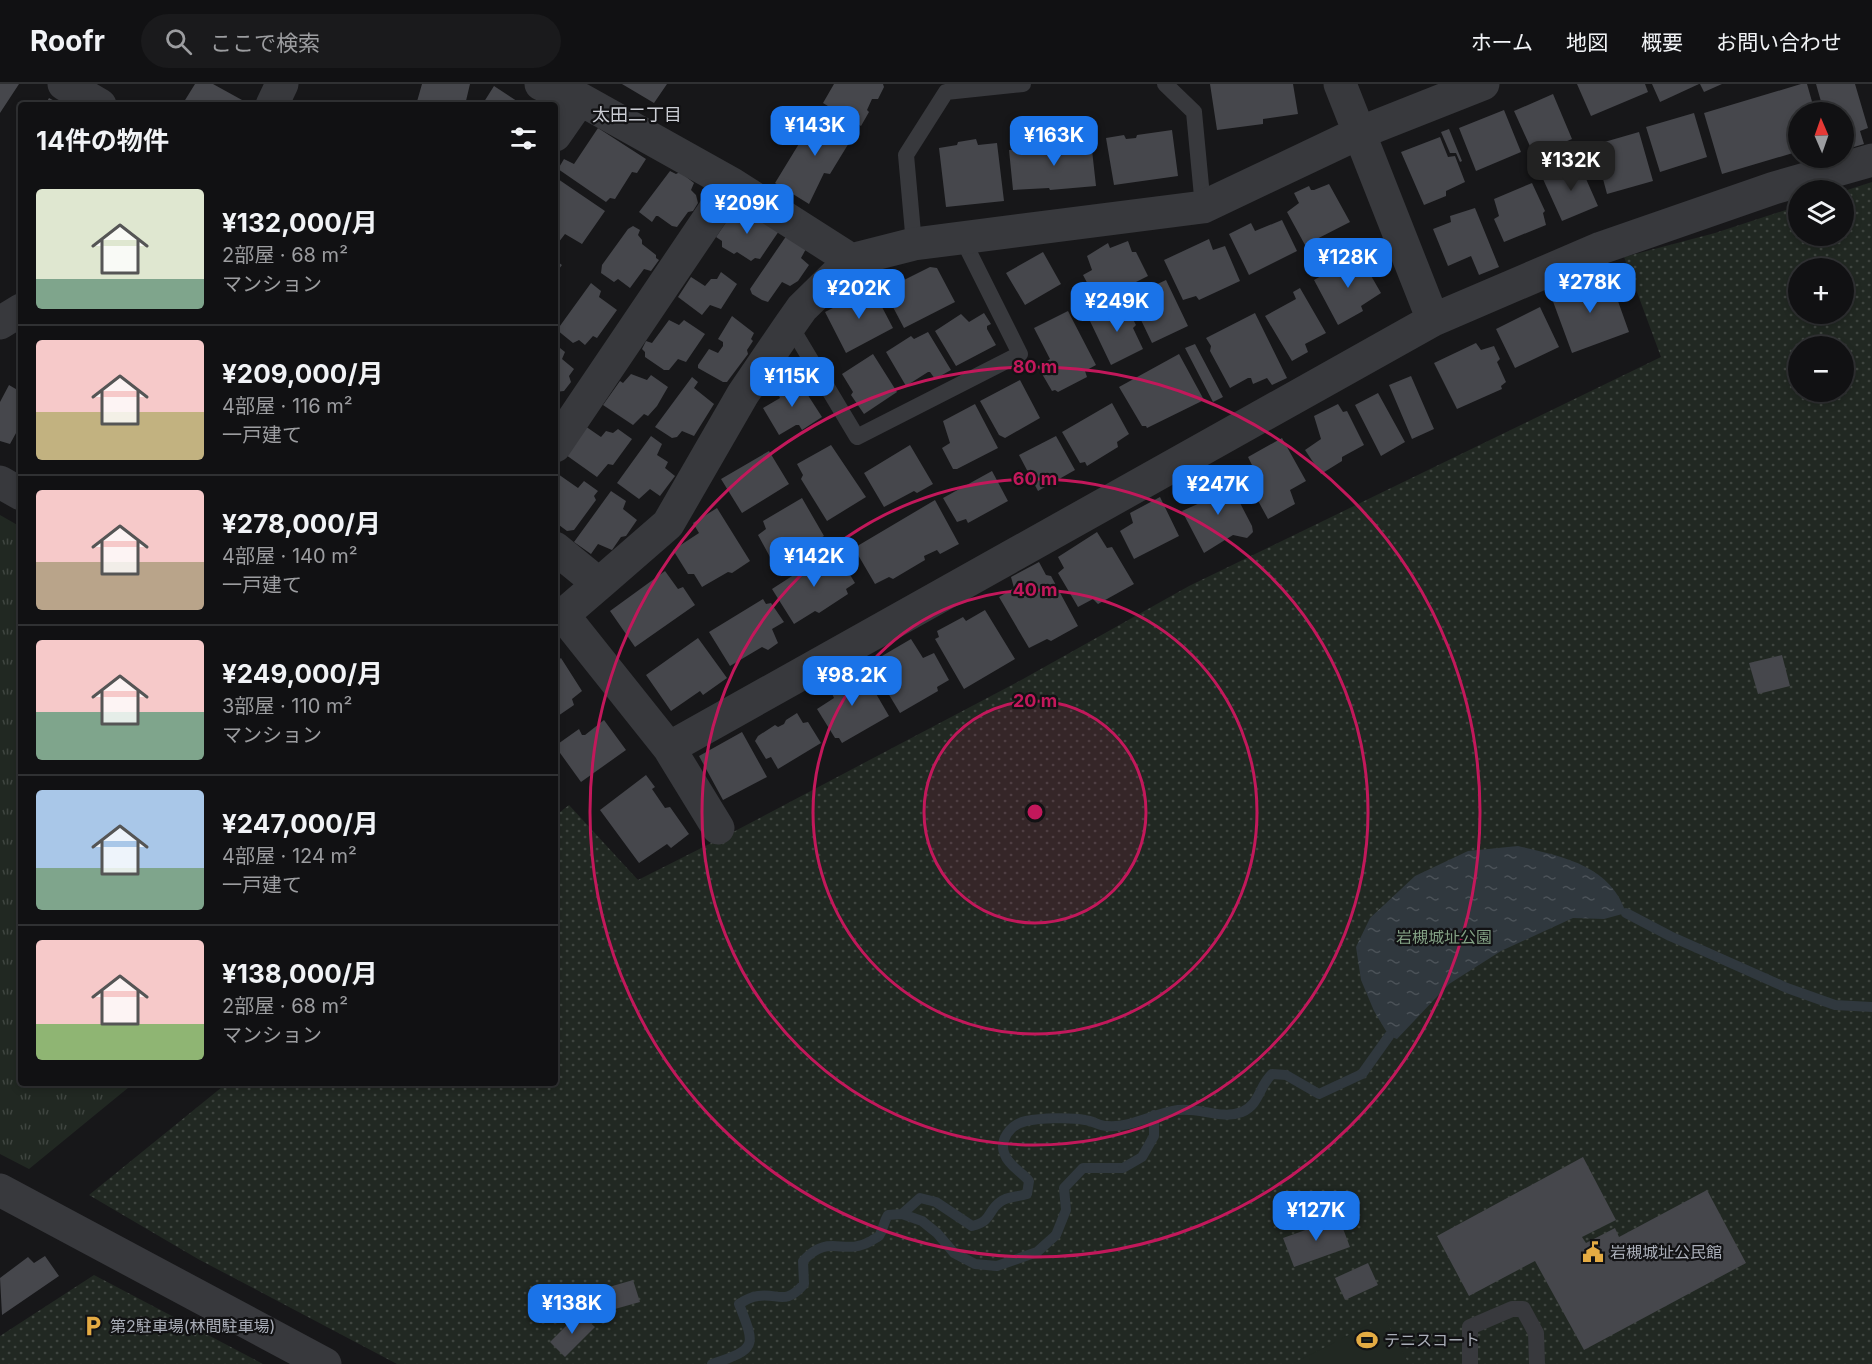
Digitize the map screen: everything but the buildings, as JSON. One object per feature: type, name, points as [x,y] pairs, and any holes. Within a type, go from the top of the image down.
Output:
[{"type":"street","points":[[64,84],[94,102]]},
{"type":"street","points":[[273,102],[282,84]]},
{"type":"street","points":[[541,84],[580,99],[732,184],[851,260]]},
{"type":"street","points":[[1340,84],[1433,320]]},
{"type":"street","points":[[718,828],[669,748],[559,617],[668,524],[742,394],[802,308],[851,260],[914,244],[1203,207],[1359,133],[1483,84]]},
{"type":"street","points":[[558,131],[580,99]]},
{"type":"street","points":[[669,748],[1433,320],[1601,248],[1774,188],[1872,160]]},
{"type":"street","points":[[558,442],[732,184]]},
{"type":"street","points":[[0,323],[18,312]]},
{"type":"street","points":[[0,482],[18,492]]},
{"type":"street","points":[[558,550],[599,584]]},
{"type":"street","points":[[0,1190],[326,1364]]},
{"type":"lane","points":[[914,244],[906,154],[946,92],[1023,84]]},
{"type":"lane","points":[[1165,84],[1194,112],[1203,207]]},
{"type":"lane","points":[[790,325],[857,437],[1020,354],[962,238]]},
{"type":"lane","points":[[1470,1364],[1470,1327],[1512,1309],[1523,1309],[1536,1333],[1537,1364]]},
{"type":"green space","name":"岩槻城址公園","points":[[1872,182],[1872,1364],[397,1364],[198,1259],[89,1195],[223,1086],[558,1086],[558,814],[569,805],[638,880],[1023,679],[1189,586],[1661,357],[1624,257],[1715,233],[1788,209],[1788,246],[1854,246],[1854,188]]},
{"type":"green space","points":[[0,515],[18,525],[18,1086],[130,1086],[29,1169],[0,1154]]},
{"type":"green space","name":"第2駐車場(林間駐車場)","points":[[94,1275],[263,1364],[0,1364],[0,1336]]},
{"type":"green space","name":"テニスコート","points":[[1384,1317],[1409,1364],[1292,1364]]},
{"type":"water","points":[[1518,846],[1567,859],[1597,873],[1619,897],[1626,913],[1604,919],[1573,918],[1501,951],[1449,984],[1397,1039],[1389,1036],[1374,1011],[1361,980],[1356,947],[1370,918],[1415,876],[1468,851]]},
{"type":"waterway","points":[[1626,913],[1670,936],[1787,988],[1835,1005],[1872,1007]]},
{"type":"waterway","points":[[712,1364],[738,1354],[749,1344],[748,1329],[739,1304],[758,1296],[787,1297],[792,1295],[804,1284],[803,1261],[812,1252],[829,1246],[852,1247],[871,1241],[879,1236],[888,1215],[902,1214],[920,1198],[936,1202],[972,1226],[987,1219],[996,1205],[1003,1200],[1027,1194],[1029,1181],[1009,1162],[1003,1149],[1005,1138],[1015,1125],[1039,1119],[1072,1118],[1104,1126],[1116,1126],[1178,1110],[1234,1114],[1248,1109],[1272,1074],[1286,1075],[1319,1094],[1362,1074],[1389,1036]]},
{"type":"waterway","points":[[902,1214],[922,1221],[937,1233],[954,1253],[975,1264],[997,1266],[1037,1252],[1056,1235],[1066,1210],[1064,1188],[1083,1168],[1123,1168],[1142,1157],[1154,1136],[1154,1115]]},
{"type":"place","name":"岩槻城址公民館","points":[[1593,1252]]},
{"type":"place","name":"第2駐車場(林間駐車場)","points":[[93,1326]]},
{"type":"place","name":"テニスコート","points":[[1367,1340]]},
{"type":"district","name":"太田二丁目","points":[[637,115]]}]
